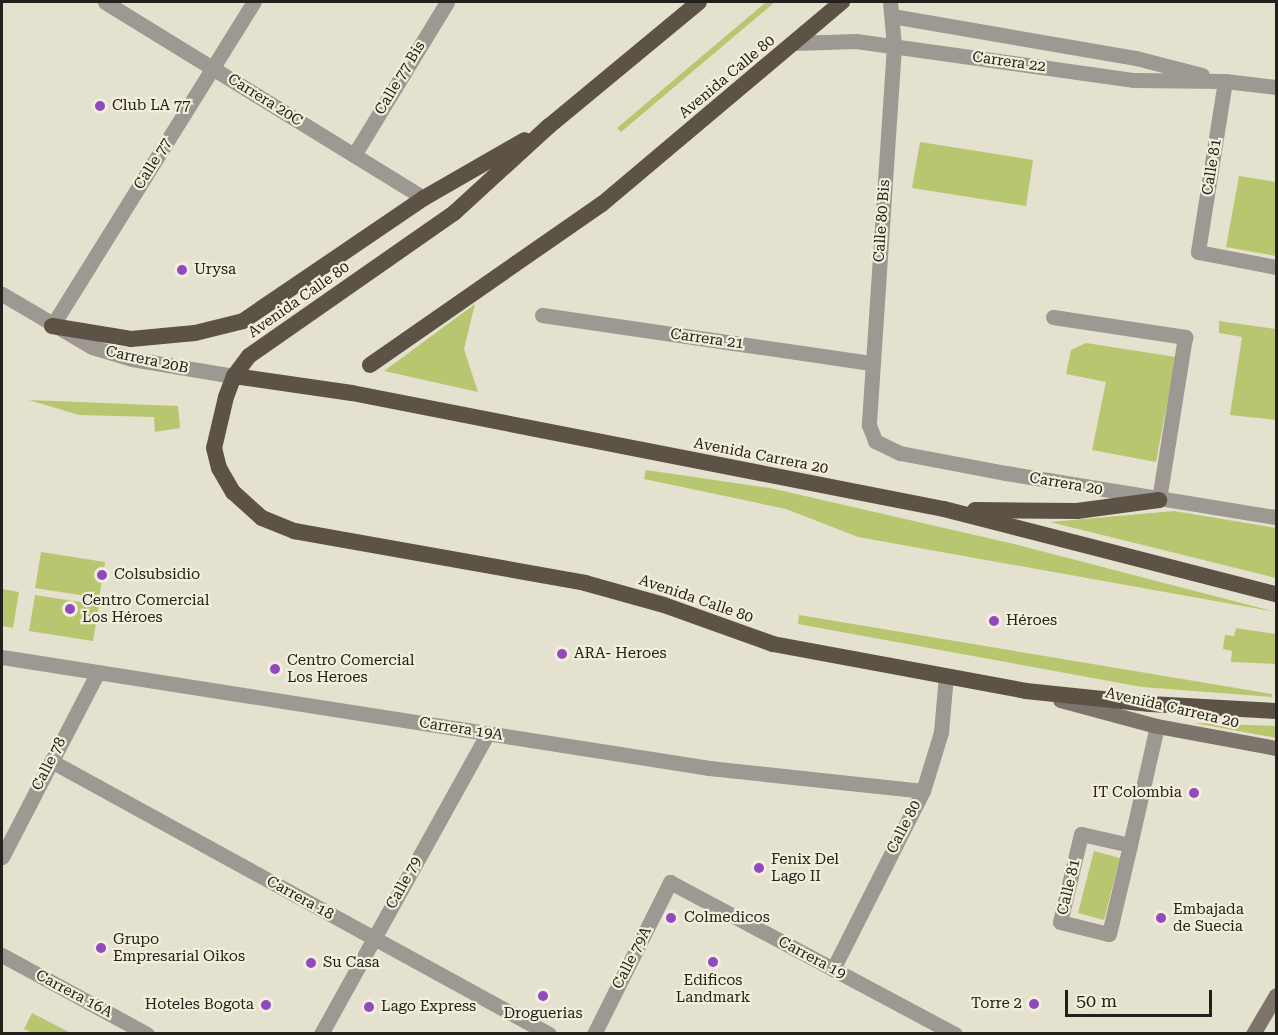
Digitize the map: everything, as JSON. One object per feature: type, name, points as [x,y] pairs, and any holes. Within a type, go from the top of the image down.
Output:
[{"type":"highway","name":"Avenida Calle 80","points":[[699,2],[549,126],[454,213],[267,342],[234,376],[218,422],[215,459],[225,481],[248,508],[277,526],[326,538],[585,583],[664,605],[773,644]]},
{"type":"highway","name":"Avenida Calle 80","points":[[370,365],[602,204],[842,2]]},
{"type":"highway","points":[[52,326],[131,339],[195,333],[243,321],[424,198],[549,126]]},
{"type":"highway","name":"Avenida Carrera 20","points":[[234,376],[352,393],[944,509],[1276,594]]},
{"type":"highway","points":[[944,509],[1077,511],[1159,500]]},
{"type":"highway","name":"Avenida Carrera 20","points":[[773,644],[1026,691],[1150,704],[1276,711]]},
{"type":"main road","name":"Avenida Carrera 20","points":[[1026,691],[1157,726],[1276,748]]},
{"type":"main road","points":[[1253,1034],[1276,995]]},
{"type":"street","name":"Carrera 20C","points":[[105,2],[424,198]]},
{"type":"street","name":"Calle 77","points":[[52,326],[254,2]]},
{"type":"street","name":"Calle 77 Bis","points":[[354,155],[447,2]]},
{"type":"street","name":"Carrera 22","points":[[891,9],[1136,58],[1225,81]]},
{"type":"street","name":"Calle 80 Bis","points":[[869,425],[894,46],[891,9]]},
{"type":"street","name":"Carrera 22","points":[[794,43],[841,40],[1134,80],[1225,81],[1276,87]]},
{"type":"street","name":"Calle 81","points":[[1225,81],[1198,252],[1276,267]]},
{"type":"street","name":"Carrera 20B","points":[[2,294],[52,326],[115,355],[234,376]]},
{"type":"street","name":"Carrera 21","points":[[542,315],[873,363]]},
{"type":"street","points":[[1053,317],[1185,338],[1159,500]]},
{"type":"street","name":"Carrera 20","points":[[869,425],[878,445],[900,453],[1159,500],[1276,517]]},
{"type":"street","name":"Carrera 19A","points":[[2,657],[709,768],[923,791]]},
{"type":"street","name":"Calle 78","points":[[2,857],[98,672]]},
{"type":"street","name":"Calle 80","points":[[833,969],[923,791],[941,732],[946,675]]},
{"type":"street","name":"Calle 81","points":[[1130,845],[1081,834],[1060,922],[1109,934],[1130,845],[1157,726]]},
{"type":"street","name":"Calle 79","points":[[321,1034],[488,733]]},
{"type":"street","name":"Carrera 18","points":[[51,761],[549,1034]]},
{"type":"street","name":"Carrera 19","points":[[670,882],[955,1034]]},
{"type":"street","name":"Calle 79A","points":[[594,1034],[670,882]]},
{"type":"street","name":"Carrera 16A","points":[[2,955],[147,1034]]},
{"type":"green space","points":[[766,2],[775,2],[621,132],[617,128]]},
{"type":"green space","points":[[920,142],[1033,160],[1026,206],[912,188]]},
{"type":"green space","points":[[1239,176],[1276,182],[1276,256],[1226,247]]},
{"type":"green space","points":[[475,304],[464,349],[478,392],[384,371]]},
{"type":"green space","points":[[1219,321],[1276,329],[1276,420],[1230,415],[1242,337],[1219,333]]},
{"type":"green space","points":[[1086,343],[1176,357],[1156,462],[1092,450],[1106,382],[1066,374],[1071,350]]},
{"type":"green space","points":[[29,400],[178,406],[180,428],[155,432],[154,417],[79,415]]},
{"type":"green space","points":[[646,470],[770,488],[1014,544],[1276,612],[858,537],[786,509],[644,479]]},
{"type":"green space","points":[[1174,511],[1276,528],[1276,578],[1050,522]]},
{"type":"green space","points":[[41,552],[105,562],[99,598],[35,588]]},
{"type":"green space","points":[[2,589],[19,592],[13,628],[2,626]]},
{"type":"green space","points":[[35,595],[99,605],[93,641],[29,631]]},
{"type":"green space","points":[[799,615],[1272,694],[1272,697],[1142,687],[798,624]]},
{"type":"green space","points":[[1236,628],[1276,634],[1276,664],[1231,662],[1232,651],[1223,649],[1225,635],[1234,636]]},
{"type":"green space","points":[[1194,723],[1276,726],[1276,738],[1266,736]]},
{"type":"green space","points":[[1094,851],[1120,858],[1104,920],[1078,913]]},
{"type":"green space","points":[[32,1013],[71,1033],[32,1033],[24,1029]]},
{"type":"place","name":"Club LA 77","points":[[100,106]]},
{"type":"place","name":"Urysa","points":[[182,270]]},
{"type":"place","name":"Colsubsidio","points":[[102,575]]},
{"type":"place","name":"Centro Comercial Los Héroes","points":[[70,609]]},
{"type":"place","name":"Héroes","points":[[994,621]]},
{"type":"place","name":"ARA- Heroes","points":[[562,654]]},
{"type":"place","name":"Centro Comercial Los Heroes","points":[[275,669]]},
{"type":"place","name":"IT Colombia","points":[[1194,793]]},
{"type":"place","name":"Fenix Del Lago II","points":[[759,868]]},
{"type":"place","name":"Colmedicos","points":[[671,918]]},
{"type":"place","name":"Embajada de Suecia","points":[[1161,918]]},
{"type":"place","name":"Grupo Empresarial Oikos","points":[[101,948]]},
{"type":"place","name":"Edificos Landmark","points":[[713,962]]},
{"type":"place","name":"Su Casa","points":[[311,963]]},
{"type":"place","name":"Droguerias","points":[[543,996]]},
{"type":"place","name":"Torre 2","points":[[1034,1004]]},
{"type":"place","name":"Hoteles Bogota","points":[[266,1005]]},
{"type":"place","name":"Lago Express","points":[[369,1007]]}]
